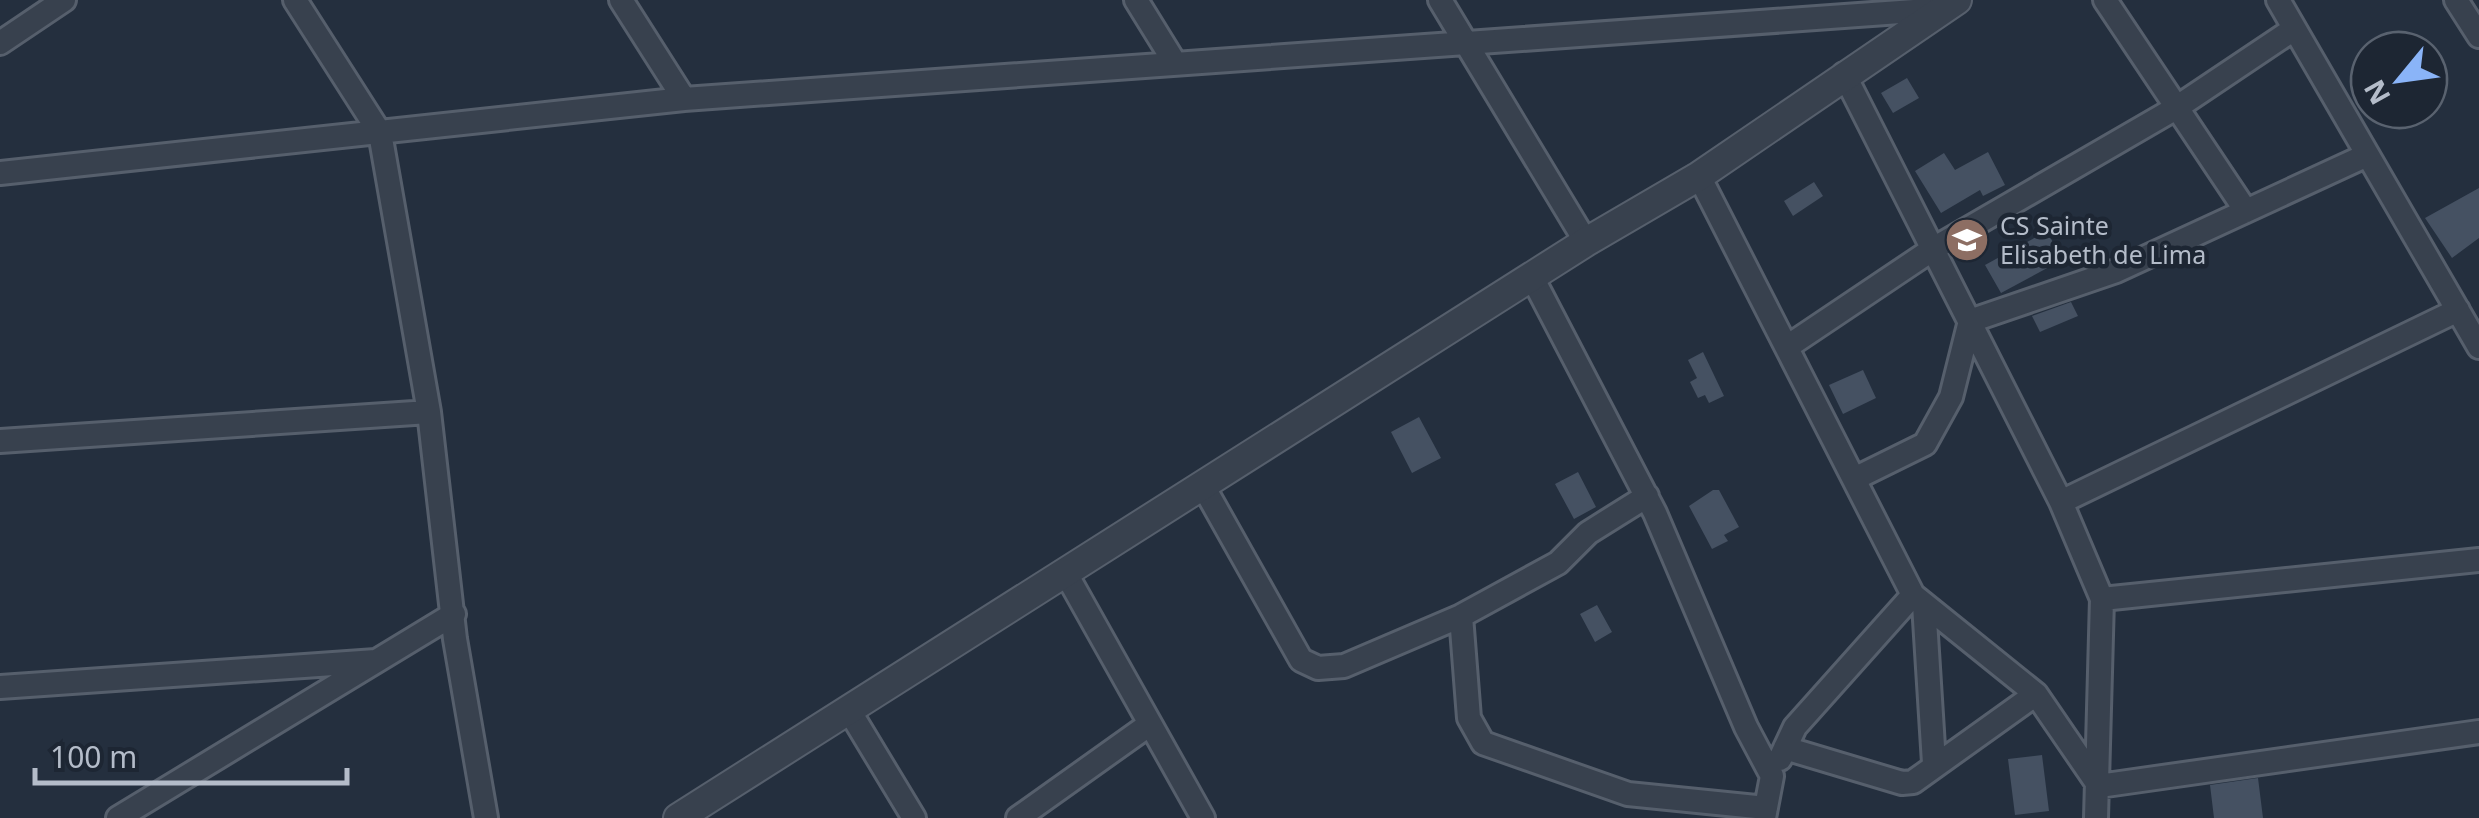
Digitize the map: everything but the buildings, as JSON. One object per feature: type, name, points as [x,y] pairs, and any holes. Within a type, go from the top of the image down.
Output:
[{"type":"street","points":[[0,43],[64,0]]},
{"type":"street","points":[[296,0],[380,132],[429,412],[454,614],[486,818]]},
{"type":"street","points":[[621,0],[684,99]]},
{"type":"street","points":[[1136,0],[1175,63]]},
{"type":"street","points":[[1440,0],[1586,242]]},
{"type":"street","points":[[2105,0],[2246,211]]},
{"type":"street","points":[[2278,0],[2479,348]]},
{"type":"street","points":[[2456,0],[2479,36]]},
{"type":"street","points":[[0,173],[684,99],[1949,5]]},
{"type":"street","points":[[678,818],[1586,242],[1699,176],[1949,5]]},
{"type":"street","points":[[1787,347],[1933,249],[2176,108],[2294,29]]},
{"type":"street","points":[[1844,74],[2061,502],[2102,599],[2100,786],[2096,818]]},
{"type":"street","points":[[1970,321],[2116,271],[2366,156]]},
{"type":"street","points":[[1699,176],[1919,599],[2036,694],[2100,786]]},
{"type":"street","points":[[1532,276],[1647,496],[1746,727],[1772,776]]},
{"type":"street","points":[[2061,502],[2458,310]]},
{"type":"street","points":[[1854,480],[1925,444],[1951,397],[1970,321]]},
{"type":"street","points":[[0,441],[429,412]]},
{"type":"street","points":[[1202,484],[1301,660],[1318,668],[1344,666],[1460,616],[1558,563],[1588,533],[1647,496]]},
{"type":"street","points":[[2102,599],[2479,560]]},
{"type":"street","points":[[1065,572],[1203,818]]},
{"type":"street","points":[[1460,616],[1469,718],[1483,743],[1628,794],[1764,813],[1772,776],[1795,727],[1919,599]]},
{"type":"street","points":[[1919,599],[1934,764]]},
{"type":"street","points":[[118,818],[454,614]]},
{"type":"street","points":[[0,687],[383,660]]},
{"type":"street","points":[[1785,748],[1902,783],[1913,782],[2036,694]]},
{"type":"street","points":[[850,712],[914,818]]},
{"type":"street","points":[[1018,818],[1150,724]]},
{"type":"street","points":[[2100,786],[2479,732]]},
{"type":"place","name":"CS Sainte Elisabeth de Lima","points":[[1967,240]]}]
